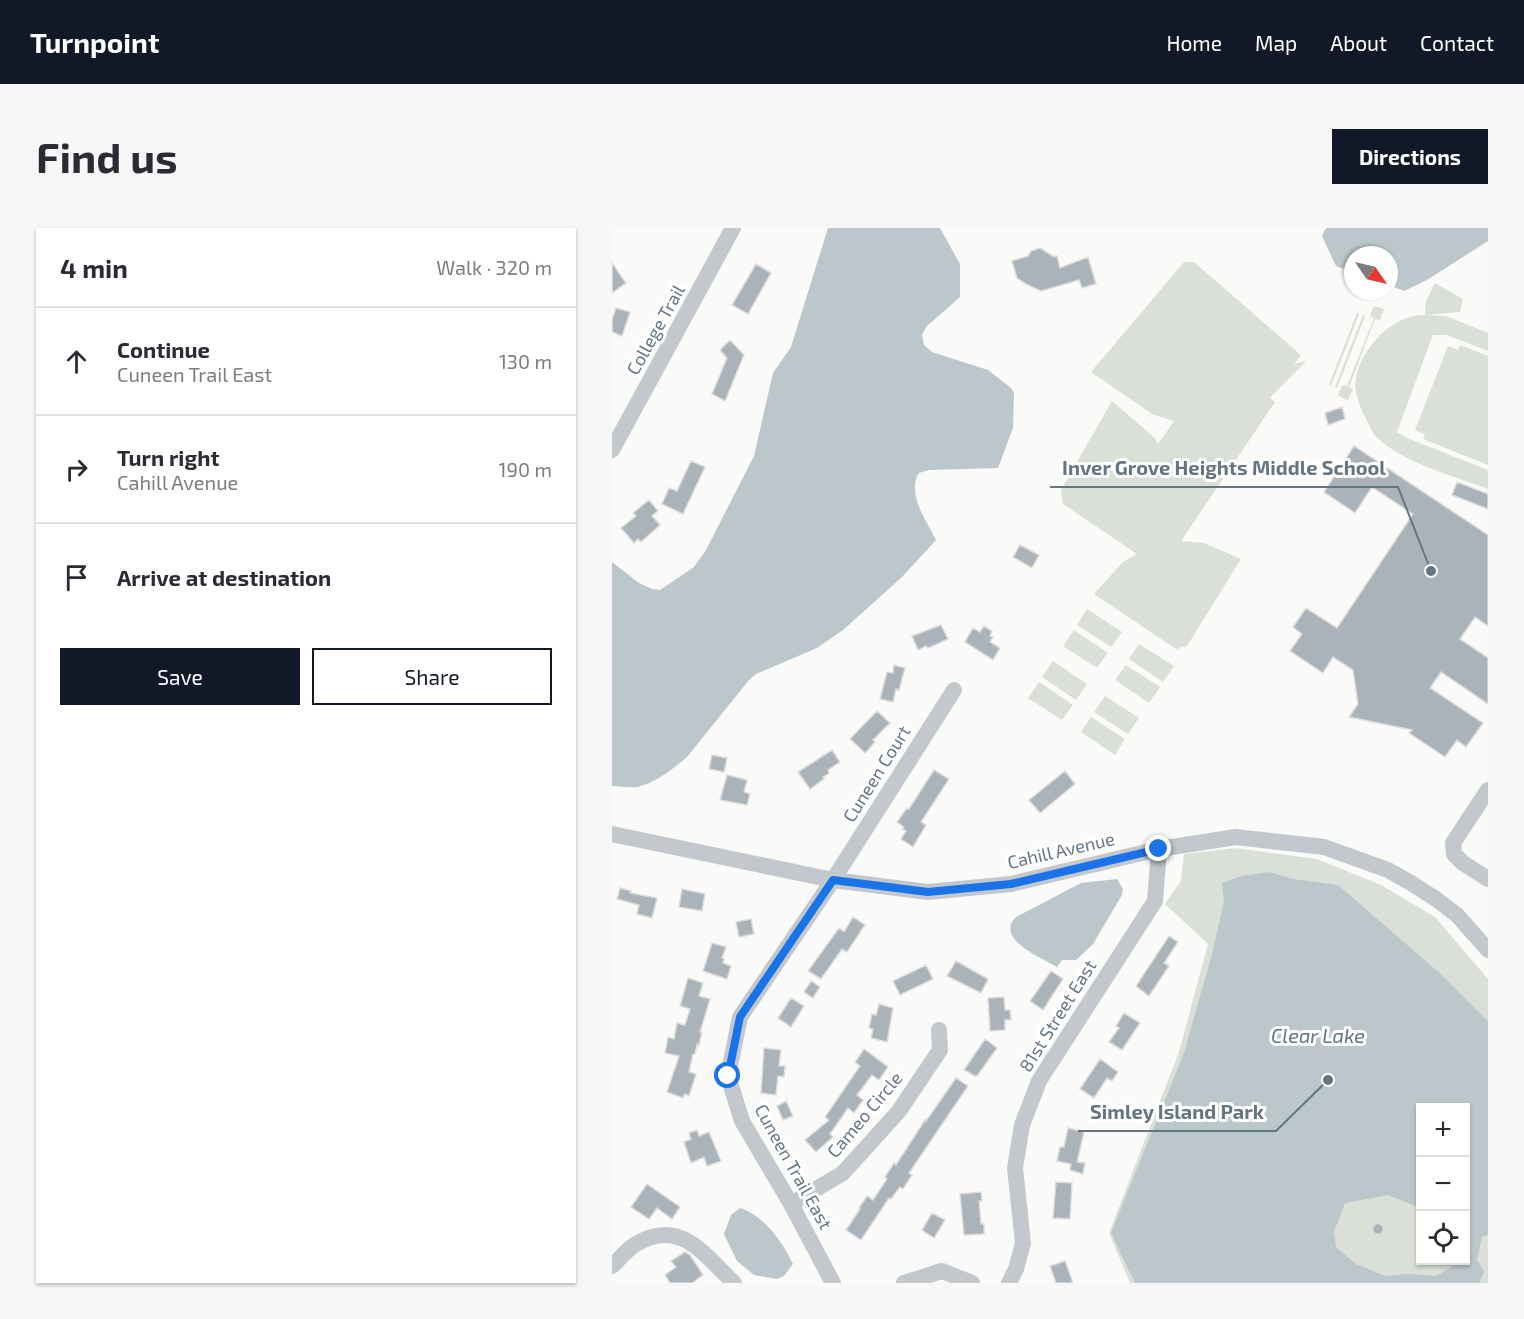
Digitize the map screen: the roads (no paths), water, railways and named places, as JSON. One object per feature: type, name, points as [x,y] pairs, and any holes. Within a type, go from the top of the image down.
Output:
[{"type":"street","name":"College Trail","points":[[612,450],[733,228]]},
{"type":"street","name":"Cuneen Court","points":[[833,880],[954,690]]},
{"type":"street","points":[[1488,790],[1453,843],[1454,854],[1488,879]]},
{"type":"street","name":"Cahill Avenue","points":[[612,834],[833,880],[928,892],[1011,884],[1159,849],[1236,837],[1324,847],[1388,870],[1411,883],[1456,915],[1488,950]]},
{"type":"street","name":"81st Street East","points":[[1009,1283],[1016,1269],[1023,1243],[1015,1168],[1022,1125],[1039,1081],[1155,901],[1159,849]]},
{"type":"street","name":"Cuneen Trail East","points":[[833,880],[740,1017],[728,1076],[742,1121],[791,1204],[833,1283]]},
{"type":"street","name":"Cameo Circle","points":[[791,1204],[843,1173],[899,1111],[940,1050],[939,1030]]},
{"type":"street","points":[[612,1266],[635,1244],[654,1236],[673,1236],[689,1240],[730,1282]]},
{"type":"street","points":[[904,1283],[942,1271],[972,1283]]},
{"type":"water","points":[[828,228],[940,228],[960,264],[960,297],[926,327],[922,335],[924,345],[932,352],[988,370],[1011,388],[1014,393],[1013,428],[998,468],[929,470],[919,473],[915,489],[916,498],[936,540],[902,577],[843,630],[817,648],[756,674],[687,757],[670,771],[637,787],[612,786],[612,562],[639,583],[660,590],[694,567],[706,550],[754,456],[773,373],[791,347]]},
{"type":"water","points":[[1326,228],[1488,228],[1488,241],[1427,280],[1404,291],[1398,289],[1398,246],[1344,246],[1344,269],[1336,266],[1322,236]]},
{"type":"water","name":"Clear Lake","points":[[1269,872],[1293,879],[1338,885],[1443,976],[1488,1021],[1488,1235],[1482,1237],[1477,1259],[1484,1272],[1479,1283],[1135,1283],[1111,1233],[1184,1053],[1224,902],[1222,883],[1241,876]]},
{"type":"water","points":[[1117,879],[1123,889],[1122,895],[1093,944],[1076,960],[1062,960],[1057,967],[1022,947],[1011,933],[1011,925],[1016,917],[1081,883]]},
{"type":"water","points":[[740,1208],[764,1223],[784,1247],[793,1264],[784,1276],[777,1279],[754,1275],[737,1261],[724,1234],[731,1215]]},
{"type":"place","name":"Inver Grove Heights Middle School","points":[[1431,571]]},
{"type":"place","name":"Simley Island Park","points":[[1328,1080]]}]
